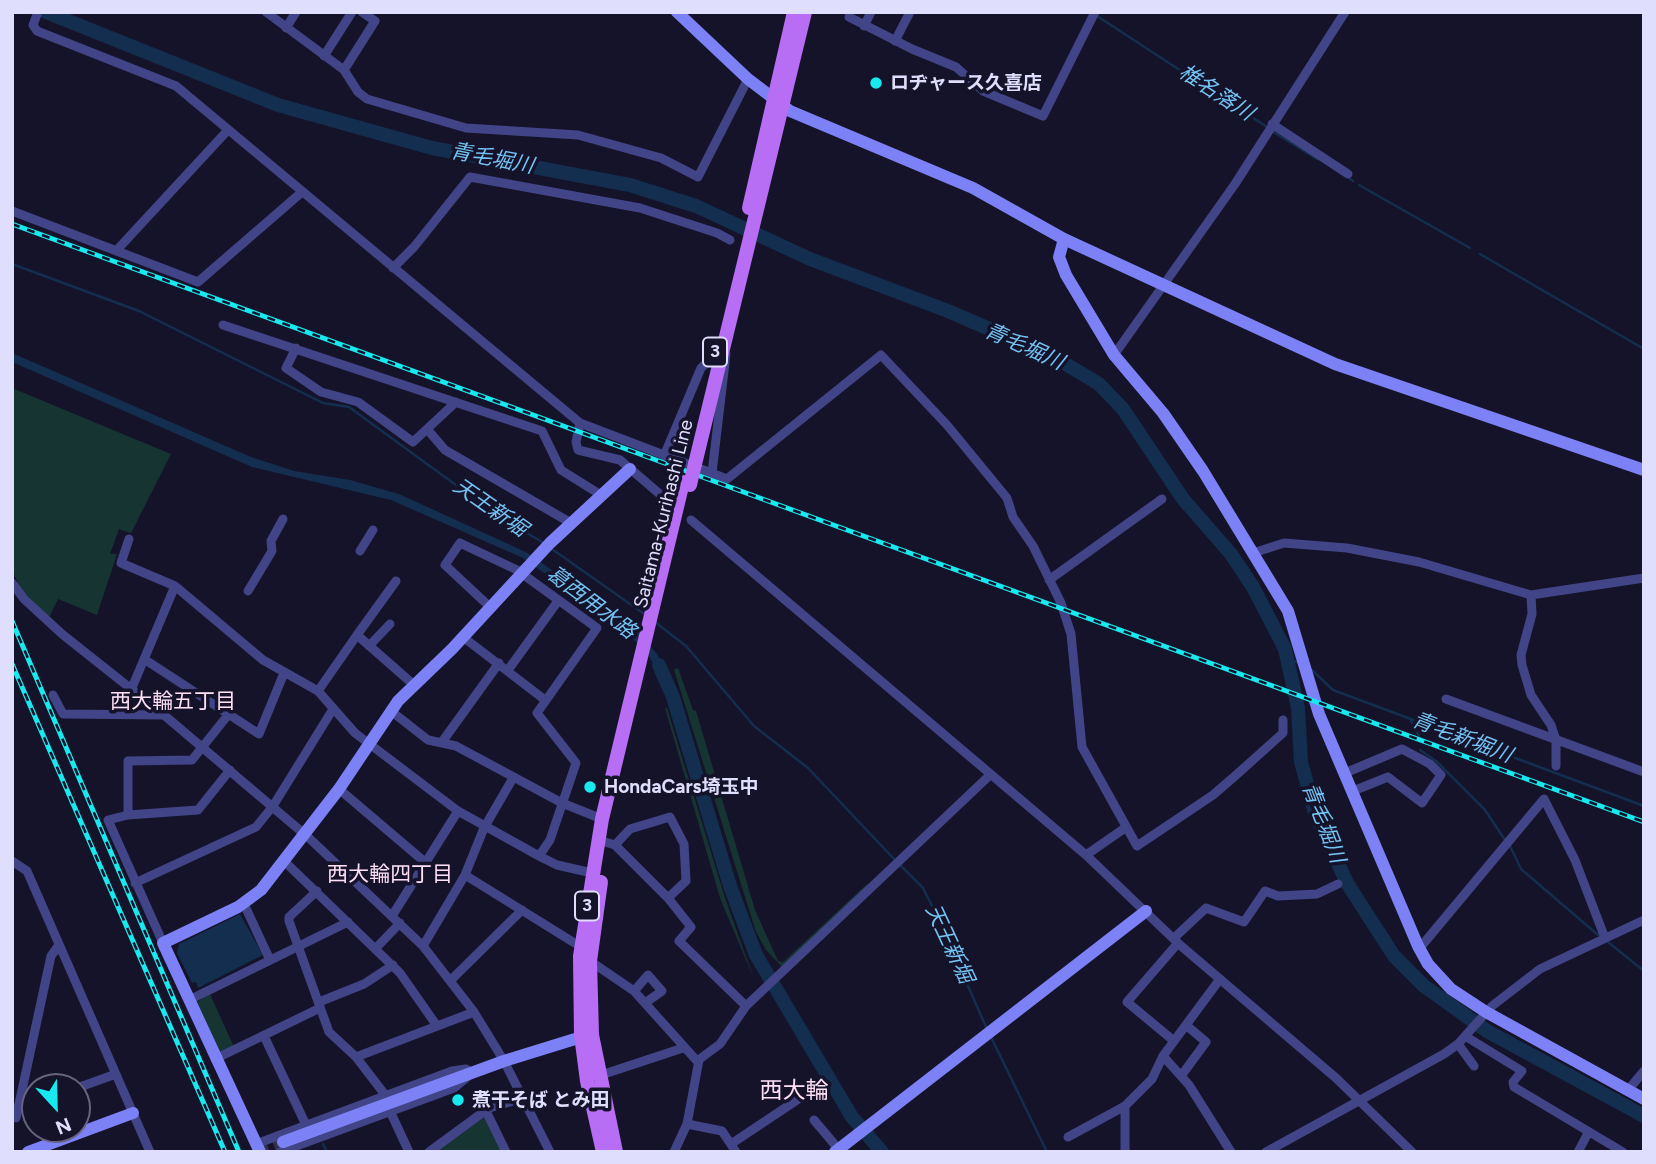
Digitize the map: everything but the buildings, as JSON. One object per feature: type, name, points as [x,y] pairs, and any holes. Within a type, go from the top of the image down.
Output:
[{"type":"main road","name":"Saitama-Kurihashi Line","points":[[616,1152],[587,1035],[581,947],[592,873],[602,819],[643,667],[719,352],[740,243],[753,210],[778,103],[794,12]]},
{"type":"main road","name":"Saitama-Kurihashi Line","points":[[778,103],[805,12]]},
{"type":"main road","name":"Saitama-Kurihashi Line","points":[[603,1152],[587,1081],[590,961],[643,667]]},
{"type":"street","points":[[265,12],[344,70],[361,96],[375,102],[466,128],[587,137],[661,158],[698,177],[748,79]]},
{"type":"street","points":[[286,28],[296,12]]},
{"type":"street","points":[[324,56],[352,12]]},
{"type":"street","points":[[344,70],[375,21],[362,12]]},
{"type":"street","points":[[864,26],[871,12]]},
{"type":"street","points":[[895,41],[910,12]]},
{"type":"street","points":[[849,17],[895,41],[956,67],[983,91],[1043,116],[1095,12]]},
{"type":"street","points":[[1114,355],[1235,184],[1345,12]]},
{"type":"street","points":[[683,14],[748,79],[778,103],[973,188],[1064,239],[1368,378],[1644,470]]},
{"type":"street","points":[[36,17],[34,28],[44,34],[170,83],[580,423],[727,479],[881,355],[947,425],[1007,498],[1013,517],[1033,546],[1061,603],[1071,634],[1082,747],[1137,846],[1213,795],[1283,733],[1283,720]]},
{"type":"street","points":[[1272,124],[1348,174]]},
{"type":"street","points":[[116,251],[228,130]]},
{"type":"street","points":[[393,268],[414,247],[470,177],[640,208],[740,243]]},
{"type":"street","points":[[12,211],[198,282],[302,192]]},
{"type":"street","points":[[1064,239],[1060,263],[1114,355],[1163,413],[1254,553],[1288,611],[1320,714],[1419,949],[1444,982],[1483,1015],[1644,1098]]},
{"type":"street","points":[[223,325],[542,431],[561,470],[601,495]]},
{"type":"street","points":[[296,348],[286,368],[321,392],[358,402],[413,442],[456,402]]},
{"type":"street","points":[[664,456],[701,368],[719,352],[726,365],[719,399],[712,473]]},
{"type":"street","points":[[580,423],[576,442],[578,450],[604,454],[630,469],[669,502]]},
{"type":"street","points":[[427,429],[445,450],[571,523]]},
{"type":"street","points":[[163,943],[244,904],[267,883],[339,789],[391,710],[536,557],[630,469]]},
{"type":"street","points":[[1049,580],[1161,499]]},
{"type":"street","points":[[248,591],[272,551],[271,541],[283,519]]},
{"type":"street","points":[[691,520],[1086,855],[1176,941],[1359,1101],[1412,1152]]},
{"type":"street","points":[[360,551],[373,530]]},
{"type":"street","points":[[129,539],[121,564],[175,586],[263,660],[318,691],[369,744],[457,811],[484,828],[557,865],[592,873]]},
{"type":"street","points":[[1254,553],[1284,543],[1347,548],[1419,562],[1531,595],[1644,578]]},
{"type":"street","points":[[490,607],[445,565],[458,544],[536,557]]},
{"type":"street","points":[[536,557],[558,601],[597,628],[537,713],[576,764],[550,840],[539,856]]},
{"type":"street","points":[[318,691],[396,581]]},
{"type":"street","points":[[12,583],[44,619],[164,715],[305,834],[423,946],[474,1012],[504,1061],[550,1152]]},
{"type":"street","points":[[131,690],[175,586]]},
{"type":"street","points":[[1531,595],[1532,614],[1521,655],[1522,665],[1531,695],[1551,725],[1556,740],[1556,766]]},
{"type":"street","points":[[508,670],[558,601]]},
{"type":"street","points":[[369,646],[390,624]]},
{"type":"street","points":[[357,635],[414,685]]},
{"type":"street","points":[[463,637],[545,700]]},
{"type":"street","points":[[144,659],[259,734],[284,673]]},
{"type":"street","points":[[442,742],[499,663]]},
{"type":"street","points":[[53,695],[63,714],[164,715]]},
{"type":"street","points":[[1446,699],[1644,772]]},
{"type":"street","points":[[135,883],[256,827],[273,806],[333,709]]},
{"type":"street","points":[[391,710],[428,740],[456,746],[562,803],[602,819]]},
{"type":"street","points":[[128,815],[128,761],[188,761],[228,715]]},
{"type":"street","points":[[1345,773],[1402,749],[1430,764],[1441,775],[1422,803],[1388,776],[1353,792]]},
{"type":"street","points":[[230,770],[198,810],[128,815],[108,820],[188,1000],[258,1148],[306,1125],[452,1071],[466,1069],[472,1073]]},
{"type":"street","points":[[674,1152],[687,1124],[699,1060],[720,1044],[746,1006],[990,775]]},
{"type":"street","points":[[423,946],[466,875],[484,828],[513,778]]},
{"type":"street","points":[[339,789],[426,863]]},
{"type":"street","points":[[1419,949],[1544,800],[1575,860],[1605,938]]},
{"type":"street","points":[[393,916],[457,811]]},
{"type":"street","points":[[667,898],[686,881],[684,844],[670,817],[630,829],[610,844],[667,898],[691,928],[679,941],[746,1006]]},
{"type":"street","points":[[1086,855],[1125,828]]},
{"type":"street","points":[[12,861],[27,871],[150,1152]]},
{"type":"street","points":[[284,861],[393,965],[437,1026]]},
{"type":"street","points":[[466,875],[581,947]]},
{"type":"street","points":[[1174,1041],[1127,1002],[1206,908],[1244,922],[1265,891],[1279,896],[1318,894],[1338,884]]},
{"type":"street","points":[[317,891],[289,917],[329,1032],[356,1057],[386,1096]]},
{"type":"street","points":[[244,904],[270,960]]},
{"type":"street","points":[[451,980],[522,910]]},
{"type":"street","points":[[814,1120],[838,1151],[1146,911]]},
{"type":"street","points":[[1266,1152],[1436,1059],[1464,1037],[1483,1015],[1540,969],[1644,920]]},
{"type":"street","points":[[188,1000],[348,922]]},
{"type":"street","points":[[376,948],[400,923]]},
{"type":"street","points":[[12,1117],[16,1118],[51,956],[59,945]]},
{"type":"street","points":[[590,961],[634,991],[683,1048],[699,1060]]},
{"type":"street","points":[[215,1059],[364,984],[393,965]]},
{"type":"street","points":[[634,991],[648,975],[663,991],[645,1003]]},
{"type":"street","points":[[1068,1137],[1125,1107],[1152,1079],[1163,1056],[1220,979]]},
{"type":"street","points":[[356,1057],[474,1012]]},
{"type":"street","points":[[1181,1076],[1206,1042],[1186,1025]]},
{"type":"street","points":[[281,1147],[504,1061],[587,1035]]},
{"type":"street","points":[[264,1036],[306,1125]]},
{"type":"street","points":[[1464,1037],[1474,1066]]},
{"type":"street","points":[[1464,1037],[1522,1071],[1513,1082],[1514,1087],[1623,1152]]},
{"type":"street","points":[[598,1076],[683,1048]]},
{"type":"street","points":[[1163,1056],[1181,1076],[1231,1152]]},
{"type":"street","points":[[1628,1090],[1644,1071]]},
{"type":"street","points":[[281,1147],[454,1088],[472,1073]]},
{"type":"street","points":[[91,1083],[116,1074]]},
{"type":"street","points":[[429,1152],[485,1111],[503,1102],[524,1098]]},
{"type":"street","points":[[687,1124],[722,1131],[733,1148],[797,1100]]},
{"type":"street","points":[[1125,1107],[1125,1152]]},
{"type":"street","points":[[390,1111],[409,1152]]},
{"type":"street","points":[[485,1111],[506,1152]]},
{"type":"street","points":[[28,1152],[133,1113]]},
{"type":"street","points":[[1578,1152],[1588,1133]]},
{"type":"green space","points":[[12,388],[171,454],[131,533],[119,529],[110,554],[117,554],[97,615],[58,599],[49,618],[21,590],[13,572]]},
{"type":"green space","points":[[678,668],[693,710],[696,711],[755,910],[778,961],[783,962],[867,884],[869,886],[782,967],[766,950],[756,932],[674,670]]},
{"type":"green space","points":[[665,708],[725,898],[754,979],[720,898]]},
{"type":"green space","points":[[210,994],[234,1047],[223,1052],[219,1051],[197,1002]]},
{"type":"green space","points":[[485,1117],[503,1152],[436,1152]]},
{"type":"water","points":[[12,353],[251,457],[294,471],[350,480],[399,494],[528,553],[639,633],[657,654],[672,681],[664,682],[647,653],[624,630],[523,558],[391,500],[252,467],[12,362]]},
{"type":"water","points":[[240,914],[263,955],[198,988],[196,982],[192,983],[177,953],[179,944]]},
{"type":"waterway","name":"青毛堀川","points":[[46,12],[278,105],[432,148],[630,185],[696,206],[810,259],[948,311],[1054,357],[1099,384],[1123,409],[1183,499],[1231,554],[1253,587],[1285,649],[1298,708],[1301,762],[1315,813],[1347,883],[1394,956],[1424,986],[1487,1031],[1644,1116]]},
{"type":"waterway","name":"椎名落川","points":[[1097,16],[1267,127]]},
{"type":"waterway","name":"椎名落川","points":[[1272,131],[1317,159]]},
{"type":"waterway","name":"椎名落川","points":[[1359,185],[1470,248]]},
{"type":"waterway","name":"椎名落川","points":[[1480,254],[1644,349]]},
{"type":"waterway","name":"天王新堀","points":[[12,264],[139,311],[323,403],[349,407],[501,518],[544,543]]},
{"type":"waterway","name":"天王新堀","points":[[552,549],[647,616]]},
{"type":"waterway","name":"天王新堀","points":[[655,622],[686,646],[754,726],[808,768],[895,860]]},
{"type":"waterway","name":"青毛新堀川","points":[[1287,659],[1300,663]]},
{"type":"waterway","name":"葛西用水路","points":[[659,665],[673,697],[730,886],[756,955],[852,1117],[882,1152]]},
{"type":"waterway","name":"青毛新堀川","points":[[1312,670],[1333,690],[1644,806]]},
{"type":"waterway","points":[[1411,721],[1419,736]]},
{"type":"waterway","points":[[1420,750],[1436,761],[1485,810],[1505,840]]},
{"type":"waterway","points":[[1510,846],[1521,869],[1598,935]]},
{"type":"waterway","name":"天王新堀","points":[[901,866],[923,888],[987,1029]]},
{"type":"waterway","points":[[1608,942],[1644,971]]},
{"type":"waterway","name":"天王新堀","points":[[991,1037],[1047,1152]]},
{"type":"waterway","points":[[323,1144],[327,1152]]},
{"type":"tunnel","points":[[257,1152],[283,1142]]},
{"type":"railway","points":[[12,224],[1644,822]]},
{"type":"railway","points":[[12,621],[239,1152]]},
{"type":"railway","points":[[12,664],[225,1152]]},
{"type":"place","name":"ロヂャース久喜店","points":[[876,83]]},
{"type":"place","name":"HondaCars埼玉中","points":[[590,787]]},
{"type":"place","name":"煮干そば とみ田","points":[[458,1100]]},
{"type":"district","name":"西大輪五丁目","points":[[173,702]]},
{"type":"district","name":"西大輪四丁目","points":[[390,875]]},
{"type":"district","name":"西大輪","points":[[794,1091]]}]
